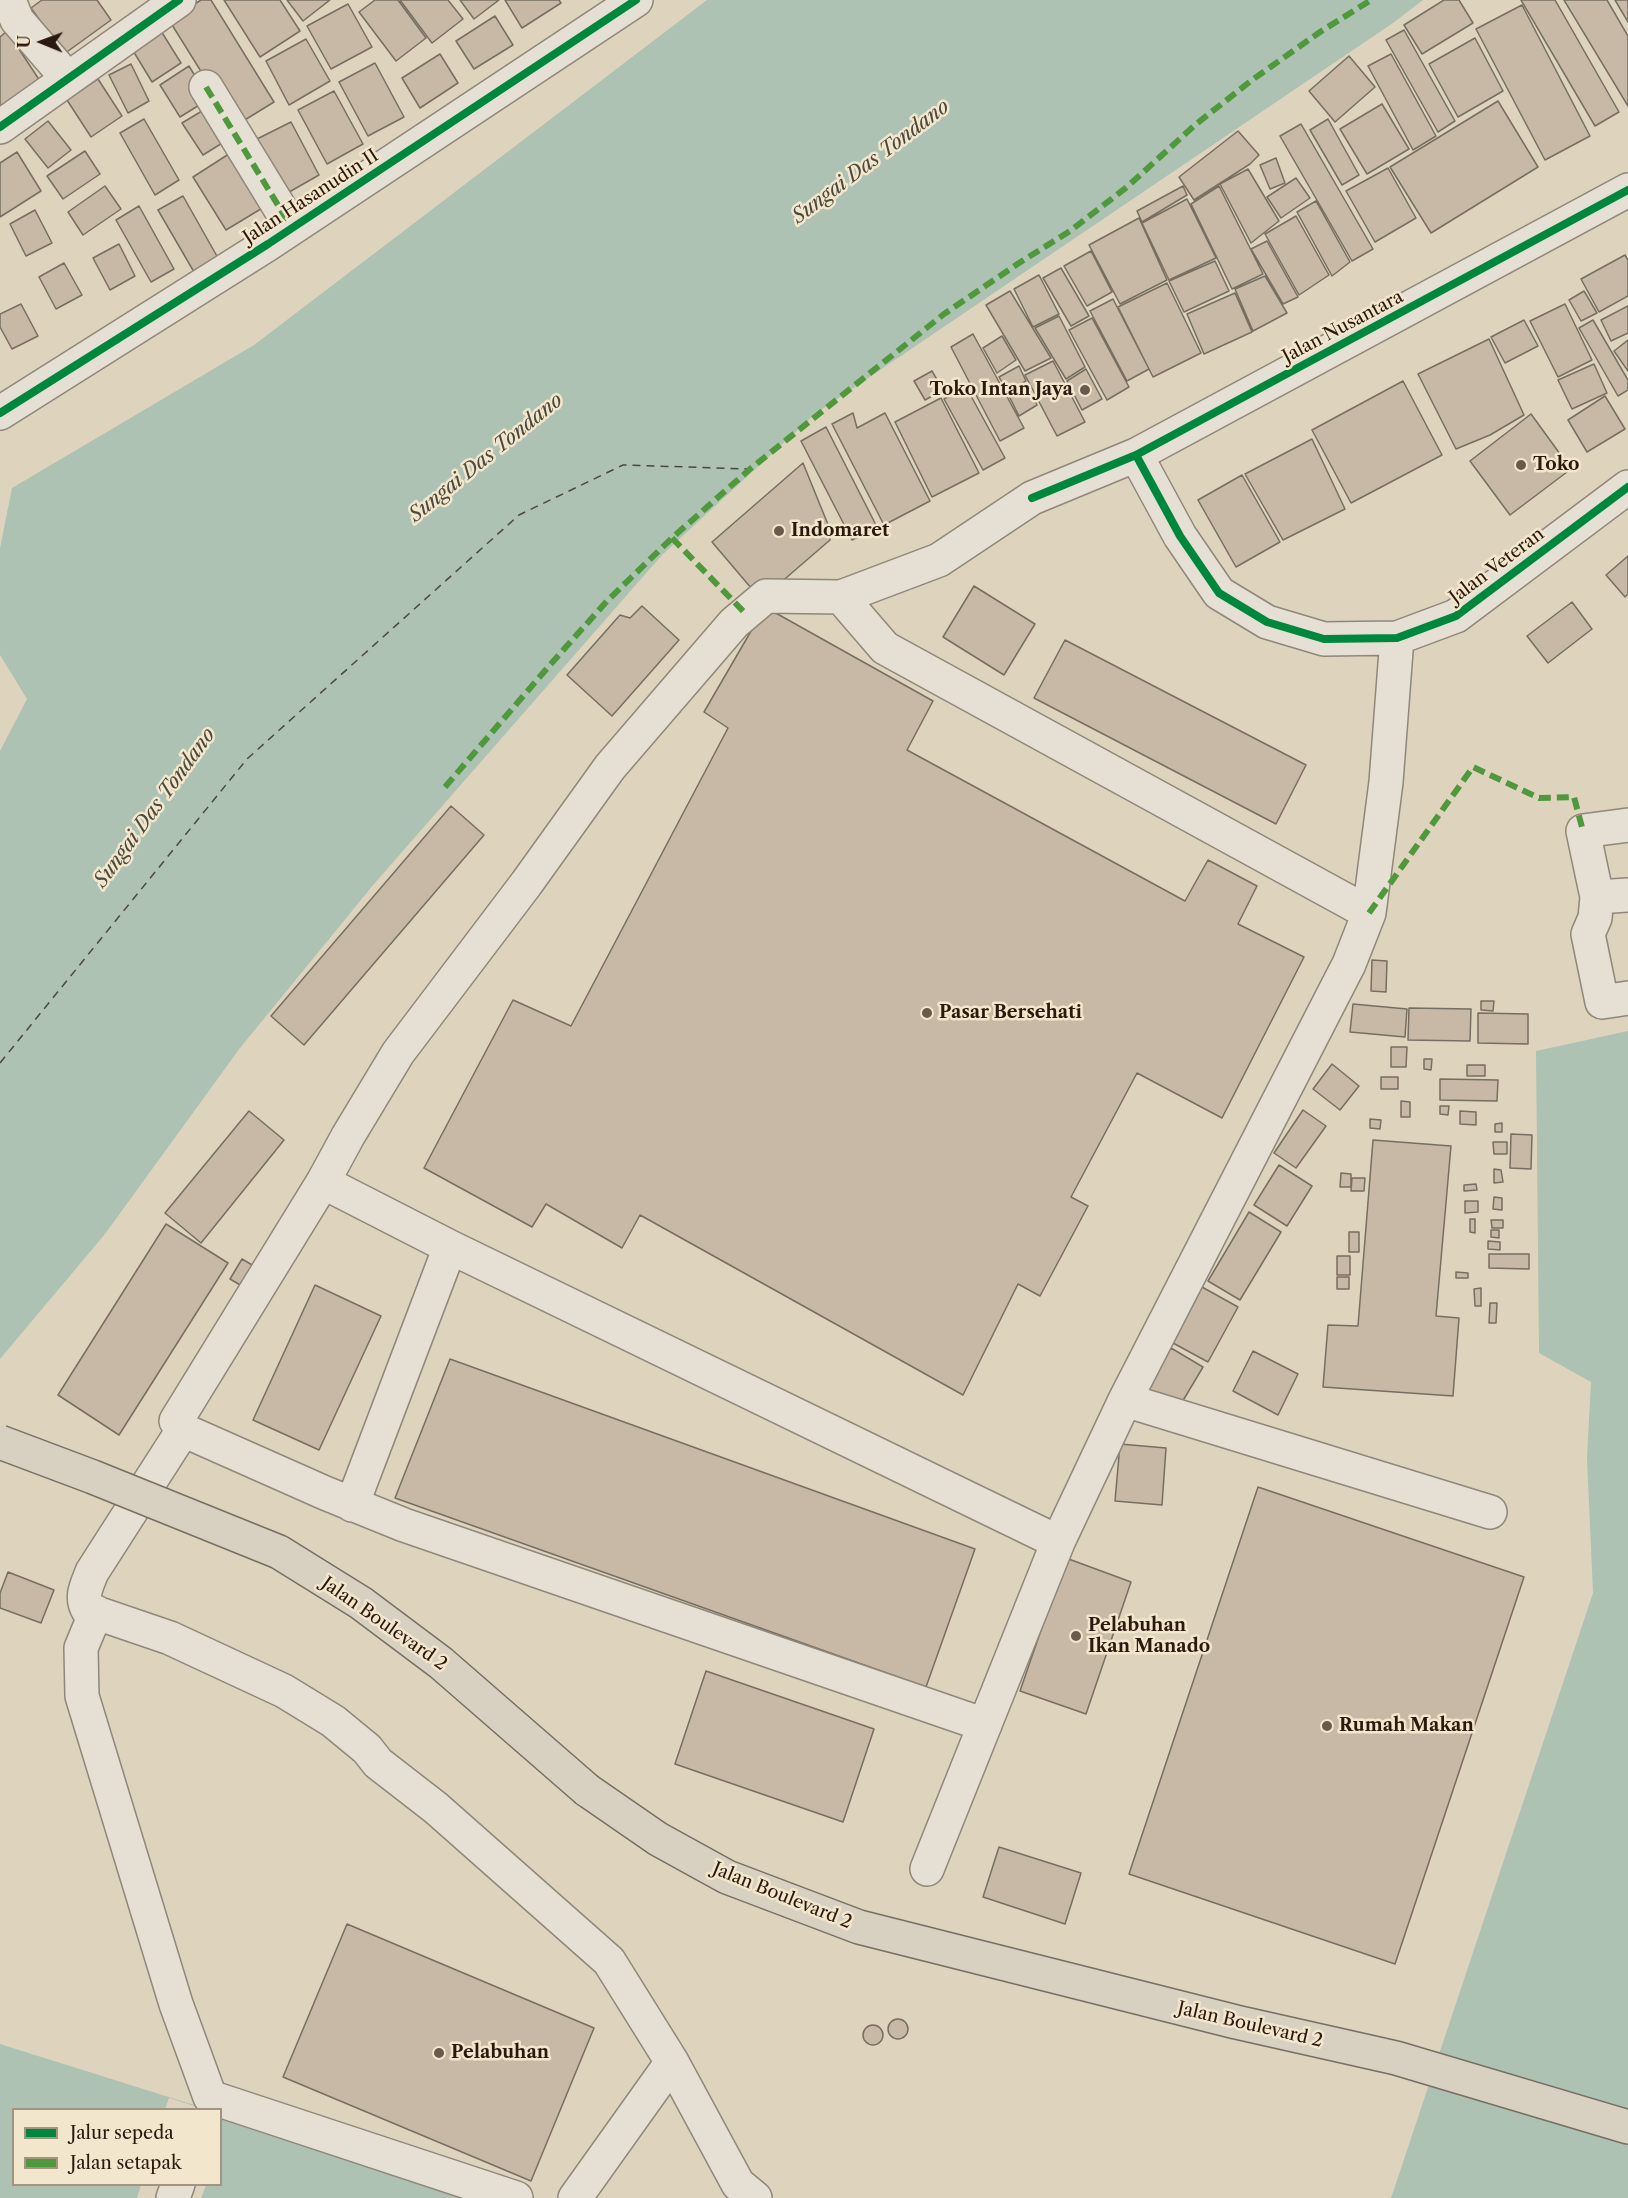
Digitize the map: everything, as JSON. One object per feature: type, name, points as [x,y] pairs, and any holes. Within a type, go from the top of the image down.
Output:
[{"type":"main road","name":"Jalan Boulevard 2","points":[[0,1442],[279,1552],[361,1603],[441,1663],[587,1790],[658,1839],[727,1877],[859,1928],[1236,2022],[1396,2058],[1628,2127]]},
{"type":"street","points":[[9,0],[17,20],[68,79]]},
{"type":"street","points":[[0,127],[179,0]]},
{"type":"street","name":"Jalan Hasanudin II","points":[[0,413],[291,228],[636,0]]},
{"type":"street","points":[[206,87],[291,228]]},
{"type":"street","name":"Jalan Nusantara","points":[[841,597],[939,560],[1032,498],[1136,455],[1628,190]]},
{"type":"street","name":"Jalan Veteran","points":[[1136,455],[1180,536],[1219,593],[1268,622],[1324,639],[1397,638],[1456,616],[1628,487]]},
{"type":"street","points":[[985,1725],[404,1525],[352,1505],[183,1430],[176,1421],[323,1182],[398,1053],[526,884],[610,767],[734,623],[766,596],[841,597],[885,648],[1369,914]]},
{"type":"street","points":[[927,1869],[1058,1542],[1125,1400],[1349,964],[1369,914],[1386,782],[1397,638]]},
{"type":"street","points":[[1628,825],[1583,831],[1612,896],[1595,918],[1588,934],[1602,1002],[1628,998]]},
{"type":"street","points":[[323,1182],[450,1247],[1058,1542]]},
{"type":"street","points":[[352,1505],[450,1247]]},
{"type":"street","points":[[1125,1400],[1490,1512]]},
{"type":"street","points":[[183,1430],[92,1572],[84,1592],[84,1603],[88,1610],[170,1638],[284,1692],[333,1721],[367,1749],[378,1763],[436,1808],[609,1961],[672,2062],[738,2184],[755,2198]]},
{"type":"street","points":[[96,1612],[81,1648],[82,1696],[207,2103],[516,2198]]},
{"type":"street","points":[[575,2198],[672,2062]]},
{"type":"water","name":"Sungai Das Tondano","points":[[707,0],[1423,0],[1393,23],[815,414],[662,555],[374,884],[240,1048],[105,1234],[0,1359],[0,751],[27,699],[0,655],[0,548],[12,488],[254,345]]},
{"type":"water","points":[[1628,1031],[1628,2198],[1391,2198],[1593,1593],[1587,1458],[1591,1382],[1539,1353],[1536,1051]]},
{"type":"water","points":[[0,2044],[204,2108],[12,2108],[12,2186],[222,2186],[222,2114],[473,2198],[0,2198]]},
{"type":"pier","points":[[169,2098],[201,2108],[165,2108]]},
{"type":"pier","points":[[141,2186],[206,2186],[201,2198],[137,2198]]},
{"type":"building","points":[[42,0],[97,0],[111,20],[64,54],[31,8]]},
{"type":"building","points":[[201,0],[211,0],[274,102],[235,126],[169,20]]},
{"type":"building","points":[[224,0],[280,0],[300,31],[260,57]]},
{"type":"building","points":[[287,0],[330,0],[303,21]]},
{"type":"building","points":[[375,0],[398,0],[426,38],[396,61],[359,12]]},
{"type":"building","points":[[400,0],[448,0],[463,19],[432,43]]},
{"type":"building","points":[[460,0],[499,0],[474,19]]},
{"type":"building","points":[[505,0],[559,0],[561,3],[522,28]]},
{"type":"building","points":[[1444,0],[1459,0],[1473,23],[1422,54],[1404,25]]},
{"type":"building","points":[[1521,0],[1555,0],[1619,112],[1595,126]]},
{"type":"building","points":[[1564,0],[1607,0],[1628,36],[1628,106]]},
{"type":"building","points":[[1615,0],[1628,0],[1628,22]]},
{"type":"building","points":[[348,4],[372,47],[331,69],[307,26]]},
{"type":"building","points":[[1522,5],[1590,136],[1545,160],[1476,29]]},
{"type":"building","points":[[495,16],[513,45],[474,69],[456,41]]},
{"type":"building","points":[[1404,30],[1455,121],[1438,132],[1386,40]]},
{"type":"building","points":[[7,31],[44,87],[0,116],[0,37]]},
{"type":"building","points":[[161,31],[181,63],[152,82],[132,49]]},
{"type":"building","points":[[1475,38],[1503,91],[1458,117],[1429,64]]},
{"type":"building","points":[[306,39],[330,81],[289,105],[266,61]]},
{"type":"building","points":[[440,54],[458,83],[420,108],[402,78]]},
{"type":"building","points":[[1391,54],[1436,136],[1413,150],[1368,66]]},
{"type":"building","points":[[1349,56],[1375,87],[1335,122],[1309,91]]},
{"type":"building","points":[[375,63],[404,117],[368,136],[339,82]]},
{"type":"building","points":[[131,64],[149,101],[128,113],[109,75]]},
{"type":"building","points":[[189,66],[209,99],[180,117],[160,85]]},
{"type":"building","points":[[98,79],[122,116],[91,137],[67,100]]},
{"type":"building","points":[[334,91],[363,144],[327,164],[298,110]]},
{"type":"building","points":[[1498,101],[1538,167],[1431,233],[1390,167]]},
{"type":"building","points":[[1382,104],[1409,149],[1367,174],[1340,129]]},
{"type":"building","points":[[212,105],[232,137],[203,155],[182,123]]},
{"type":"building","points":[[144,119],[179,180],[155,195],[120,133]]},
{"type":"building","points":[[1328,119],[1359,175],[1342,185],[1310,130]]},
{"type":"building","points":[[48,121],[71,150],[48,168],[25,139]]},
{"type":"building","points":[[291,122],[319,175],[284,195],[255,140]]},
{"type":"building","points":[[1301,124],[1373,249],[1352,261],[1280,136]]},
{"type":"building","points":[[1238,131],[1259,155],[1250,164],[1194,200],[1179,177]]},
{"type":"building","points":[[235,150],[269,204],[226,230],[193,177]]},
{"type":"building","points":[[85,151],[100,174],[63,199],[47,176]]},
{"type":"building","points":[[17,152],[41,191],[0,217],[0,163]]},
{"type":"building","points":[[1276,158],[1285,183],[1270,189],[1260,165]]},
{"type":"building","points":[[1388,168],[1416,218],[1375,242],[1346,191]]},
{"type":"building","points":[[1248,169],[1279,221],[1251,243],[1220,184]]},
{"type":"building","points":[[1296,178],[1310,198],[1281,218],[1267,197]]},
{"type":"building","points":[[105,186],[121,209],[83,235],[68,212]]},
{"type":"building","points":[[1183,186],[1187,195],[1142,222],[1137,211]]},
{"type":"building","points":[[1219,186],[1263,274],[1232,289],[1191,204]]},
{"type":"building","points":[[183,196],[218,258],[194,272],[158,210]]},
{"type":"building","points":[[1187,199],[1216,258],[1169,280],[1142,223]]},
{"type":"building","points":[[1316,201],[1350,262],[1332,276],[1297,212]]},
{"type":"building","points":[[139,206],[174,269],[151,282],[116,220]]},
{"type":"building","points":[[35,210],[52,243],[26,256],[10,224]]},
{"type":"building","points":[[1296,216],[1329,275],[1299,295],[1265,234]]},
{"type":"building","points":[[1139,218],[1167,280],[1120,304],[1089,245]]},
{"type":"building","points":[[1267,241],[1298,297],[1283,304],[1251,249]]},
{"type":"building","points":[[119,244],[135,276],[110,290],[93,258]]},
{"type":"building","points":[[1091,251],[1112,292],[1087,306],[1064,266]]},
{"type":"building","points":[[1625,255],[1628,260],[1628,296],[1599,312],[1581,279]]},
{"type":"building","points":[[1215,261],[1229,291],[1184,312],[1169,281]]},
{"type":"building","points":[[64,263],[82,295],[56,309],[39,277]]},
{"type":"building","points":[[1061,268],[1089,316],[1071,326],[1043,278]]},
{"type":"building","points":[[1039,275],[1059,314],[1033,327],[1014,289]]},
{"type":"building","points":[[1265,276],[1287,313],[1253,331],[1235,289]]},
{"type":"building","points":[[1167,283],[1201,353],[1153,377],[1118,307]]},
{"type":"building","points":[[1010,291],[1051,358],[1025,371],[986,305]]},
{"type":"building","points":[[1584,291],[1597,313],[1581,321],[1569,300]]},
{"type":"building","points":[[1235,293],[1252,332],[1204,354],[1187,314]]},
{"type":"building","points":[[1113,299],[1149,369],[1127,381],[1090,311]]},
{"type":"building","points":[[21,304],[38,336],[12,349],[0,327],[0,314]]},
{"type":"building","points":[[1565,304],[1592,360],[1558,377],[1530,321]]},
{"type":"building","points":[[1628,306],[1628,333],[1611,341],[1601,320]]},
{"type":"building","points":[[1059,316],[1085,367],[1066,379],[1035,328]]},
{"type":"building","points":[[1092,318],[1129,387],[1107,400],[1069,330]]},
{"type":"building","points":[[1524,320],[1538,346],[1505,363],[1491,337]]},
{"type":"building","points":[[1593,320],[1628,380],[1628,390],[1618,396],[1579,328]]},
{"type":"building","points":[[973,334],[1024,428],[1000,441],[951,347]]},
{"type":"building","points":[[1002,336],[1016,360],[997,373],[983,348]]},
{"type":"building","points":[[1489,339],[1524,415],[1490,435],[1456,449],[1418,374]]},
{"type":"building","points":[[1628,340],[1628,371],[1614,351]]},
{"type":"building","points":[[1053,361],[1085,422],[1057,436],[1025,375]]},
{"type":"building","points":[[1594,364],[1607,393],[1572,409],[1558,380]]},
{"type":"building","points":[[1019,366],[1026,381],[1007,391],[999,377]]},
{"type":"building","name":"Toko Intan Jaya","points":[[1086,369],[1102,399],[1082,410],[1067,381]]},
{"type":"building","points":[[932,371],[943,390],[925,400],[914,381]]},
{"type":"building","points":[[1403,381],[1442,455],[1351,503],[1312,430]]},
{"type":"building","points":[[1028,386],[1037,405],[1019,416],[1009,396]]},
{"type":"building","points":[[966,387],[1005,458],[983,470],[944,399]]},
{"type":"building","points":[[1605,396],[1625,429],[1587,452],[1568,420]]},
{"type":"building","points":[[941,398],[979,473],[932,497],[895,422]]},
{"type":"building","points":[[853,413],[857,428],[885,413],[930,501],[884,525],[832,424]]},
{"type":"building","name":"Toko","points":[[1531,414],[1571,469],[1510,515],[1470,461]]},
{"type":"building","points":[[826,427],[877,527],[852,540],[801,441]]},
{"type":"building","points":[[1312,439],[1345,509],[1283,540],[1245,474]]},
{"type":"building","points":[[803,463],[829,527],[830,540],[772,590],[763,580],[752,589],[712,542]]},
{"type":"building","points":[[1242,475],[1280,542],[1236,567],[1198,500]]},
{"type":"building","points":[[1628,556],[1628,594],[1625,597],[1606,575]]},
{"type":"building","points":[[974,586],[1035,624],[1004,675],[943,637]]},
{"type":"building","points":[[1572,602],[1592,629],[1548,663],[1527,636]]},
{"type":"building","points":[[642,606],[679,640],[612,716],[567,675],[620,615],[630,618]]},
{"type":"building","name":"Pasar Bersehati","points":[[765,607],[933,701],[907,750],[1185,901],[1208,860],[1257,886],[1238,924],[1304,957],[1222,1118],[1137,1073],[1071,1197],[1088,1206],[1040,1296],[1018,1284],[963,1395],[640,1215],[622,1248],[546,1204],[532,1227],[424,1168],[513,1000],[571,1026],[728,728],[704,712]]},
{"type":"building","points":[[1065,640],[1306,765],[1276,824],[1034,698]]},
{"type":"building","points":[[451,806],[484,835],[304,1045],[271,1016]]},
{"type":"building","points":[[1372,960],[1387,961],[1386,992],[1371,991]]},
{"type":"building","points":[[1481,1001],[1494,1001],[1493,1011],[1481,1010]]},
{"type":"building","points":[[1353,1004],[1407,1009],[1405,1037],[1350,1032]]},
{"type":"building","points":[[1409,1008],[1471,1009],[1470,1041],[1408,1040]]},
{"type":"building","points":[[1478,1013],[1528,1014],[1528,1044],[1478,1043]]},
{"type":"building","points":[[1391,1047],[1407,1047],[1406,1067],[1391,1067]]},
{"type":"building","points":[[1424,1059],[1432,1059],[1431,1070],[1424,1069]]},
{"type":"building","points":[[1332,1064],[1359,1086],[1340,1110],[1313,1089]]},
{"type":"building","points":[[1467,1065],[1485,1065],[1485,1076],[1467,1076]]},
{"type":"building","points":[[1381,1077],[1398,1077],[1398,1089],[1381,1089]]},
{"type":"building","points":[[1440,1079],[1498,1080],[1497,1101],[1440,1100]]},
{"type":"building","points":[[1401,1101],[1410,1102],[1410,1117],[1401,1117]]},
{"type":"building","points":[[1440,1106],[1449,1106],[1448,1115],[1440,1114]]},
{"type":"building","points":[[1303,1110],[1326,1126],[1296,1168],[1274,1153]]},
{"type":"building","points":[[249,1111],[284,1140],[201,1243],[165,1213]]},
{"type":"building","points":[[1460,1111],[1476,1112],[1476,1125],[1460,1124]]},
{"type":"building","points":[[1370,1119],[1381,1120],[1380,1129],[1370,1128]]},
{"type":"building","points":[[1502,1123],[1502,1132],[1495,1132],[1495,1124]]},
{"type":"building","points":[[1511,1134],[1532,1135],[1531,1169],[1510,1168]]},
{"type":"building","points":[[1373,1140],[1451,1146],[1436,1316],[1459,1318],[1453,1396],[1323,1387],[1328,1325],[1358,1326]]},
{"type":"building","points":[[1493,1142],[1507,1142],[1507,1154],[1494,1154]]},
{"type":"building","points":[[1279,1165],[1312,1186],[1287,1226],[1254,1205]]},
{"type":"building","points":[[1494,1169],[1501,1170],[1503,1182],[1494,1183]]},
{"type":"building","points":[[1341,1173],[1351,1174],[1351,1187],[1340,1187]]},
{"type":"building","points":[[1352,1178],[1365,1178],[1364,1191],[1351,1191]]},
{"type":"building","points":[[1476,1184],[1477,1190],[1464,1191],[1464,1185]]},
{"type":"building","points":[[1494,1197],[1502,1198],[1502,1210],[1493,1209]]},
{"type":"building","points":[[1465,1201],[1478,1201],[1478,1212],[1465,1213]]},
{"type":"building","points":[[1249,1212],[1281,1232],[1240,1300],[1208,1281]]},
{"type":"building","points":[[1470,1219],[1475,1219],[1475,1233],[1470,1232]]},
{"type":"building","points":[[1491,1220],[1503,1220],[1503,1228],[1492,1228]]},
{"type":"building","points":[[166,1224],[228,1263],[119,1435],[58,1395]]},
{"type":"building","points":[[1491,1230],[1499,1230],[1499,1238],[1491,1237]]},
{"type":"building","points":[[1349,1232],[1359,1232],[1359,1252],[1349,1252]]},
{"type":"building","points":[[1488,1241],[1500,1242],[1500,1250],[1488,1249]]},
{"type":"building","points":[[1489,1254],[1529,1254],[1529,1269],[1489,1268]]},
{"type":"building","points":[[1337,1256],[1350,1256],[1350,1275],[1337,1275]]},
{"type":"building","points":[[242,1259],[259,1269],[247,1289],[230,1279]]},
{"type":"building","points":[[1456,1272],[1468,1273],[1468,1278],[1456,1278]]},
{"type":"building","points":[[1337,1277],[1349,1277],[1349,1289],[1337,1289]]},
{"type":"building","points":[[315,1285],[381,1316],[319,1450],[253,1420]]},
{"type":"building","points":[[1202,1287],[1238,1307],[1208,1362],[1173,1343]]},
{"type":"building","points":[[1481,1288],[1481,1306],[1475,1306],[1474,1289]]},
{"type":"building","points":[[1490,1303],[1497,1303],[1496,1323],[1489,1323]]},
{"type":"building","points":[[1171,1348],[1203,1367],[1178,1409],[1146,1390]]},
{"type":"building","points":[[1253,1351],[1298,1374],[1278,1415],[1233,1391]]},
{"type":"building","points":[[450,1359],[975,1549],[926,1687],[395,1498]]},
{"type":"building","points":[[1120,1444],[1166,1448],[1162,1505],[1115,1501]]},
{"type":"building","name":"Rumah Makan","points":[[1258,1487],[1524,1577],[1395,1964],[1129,1874]]},
{"type":"building","name":"Pelabuhan Ikan Manado","points":[[1066,1558],[1131,1582],[1086,1714],[1020,1691]]},
{"type":"building","points":[[8,1572],[54,1590],[41,1623],[0,1608],[0,1593]]},
{"type":"building","points":[[706,1671],[874,1729],[843,1822],[675,1764]]},
{"type":"building","points":[[999,1847],[1081,1873],[1065,1924],[983,1897]]},
{"type":"building","name":"Pelabuhan","points":[[347,1924],[594,2028],[531,2181],[283,2077]]},
{"type":"building","points":[[894,2019],[902,2019],[908,2025],[908,2033],[902,2039],[894,2039],[888,2033],[888,2025]]},
{"type":"building","points":[[869,2025],[877,2025],[883,2031],[883,2039],[877,2045],[869,2045],[863,2039],[863,2031]]},
{"type":"ferry route","points":[[0,1063],[247,759],[519,515],[623,465],[750,469]]},
{"type":"marked path","points":[[445,787],[607,601],[672,538],[750,469],[944,314],[1070,231],[1127,187],[1195,125],[1252,80],[1320,32],[1371,0]]},
{"type":"marked path","points":[[206,87],[292,228]]},
{"type":"marked path","points":[[672,538],[745,613]]},
{"type":"marked path","points":[[1369,913],[1473,767],[1539,798],[1574,797],[1583,831]]},
{"type":"cycle path","points":[[0,127],[179,0]]},
{"type":"cycle path","points":[[0,413],[268,244],[636,0]]},
{"type":"cycle path","points":[[1032,498],[1136,455],[1628,190]]},
{"type":"cycle path","points":[[1136,455],[1180,536],[1219,593],[1267,622],[1324,639],[1397,638],[1456,616],[1628,487]]},
{"type":"place","name":"Toko Intan Jaya","points":[[1085,390]]},
{"type":"place","name":"Toko","points":[[1521,465]]},
{"type":"place","name":"Indomaret","points":[[779,531]]},
{"type":"place","name":"Pasar Bersehati","points":[[927,1013]]},
{"type":"place","name":"Pelabuhan Ikan Manado","points":[[1076,1636]]},
{"type":"place","name":"Rumah Makan","points":[[1327,1726]]},
{"type":"place","name":"Pelabuhan","points":[[439,2053]]}]
